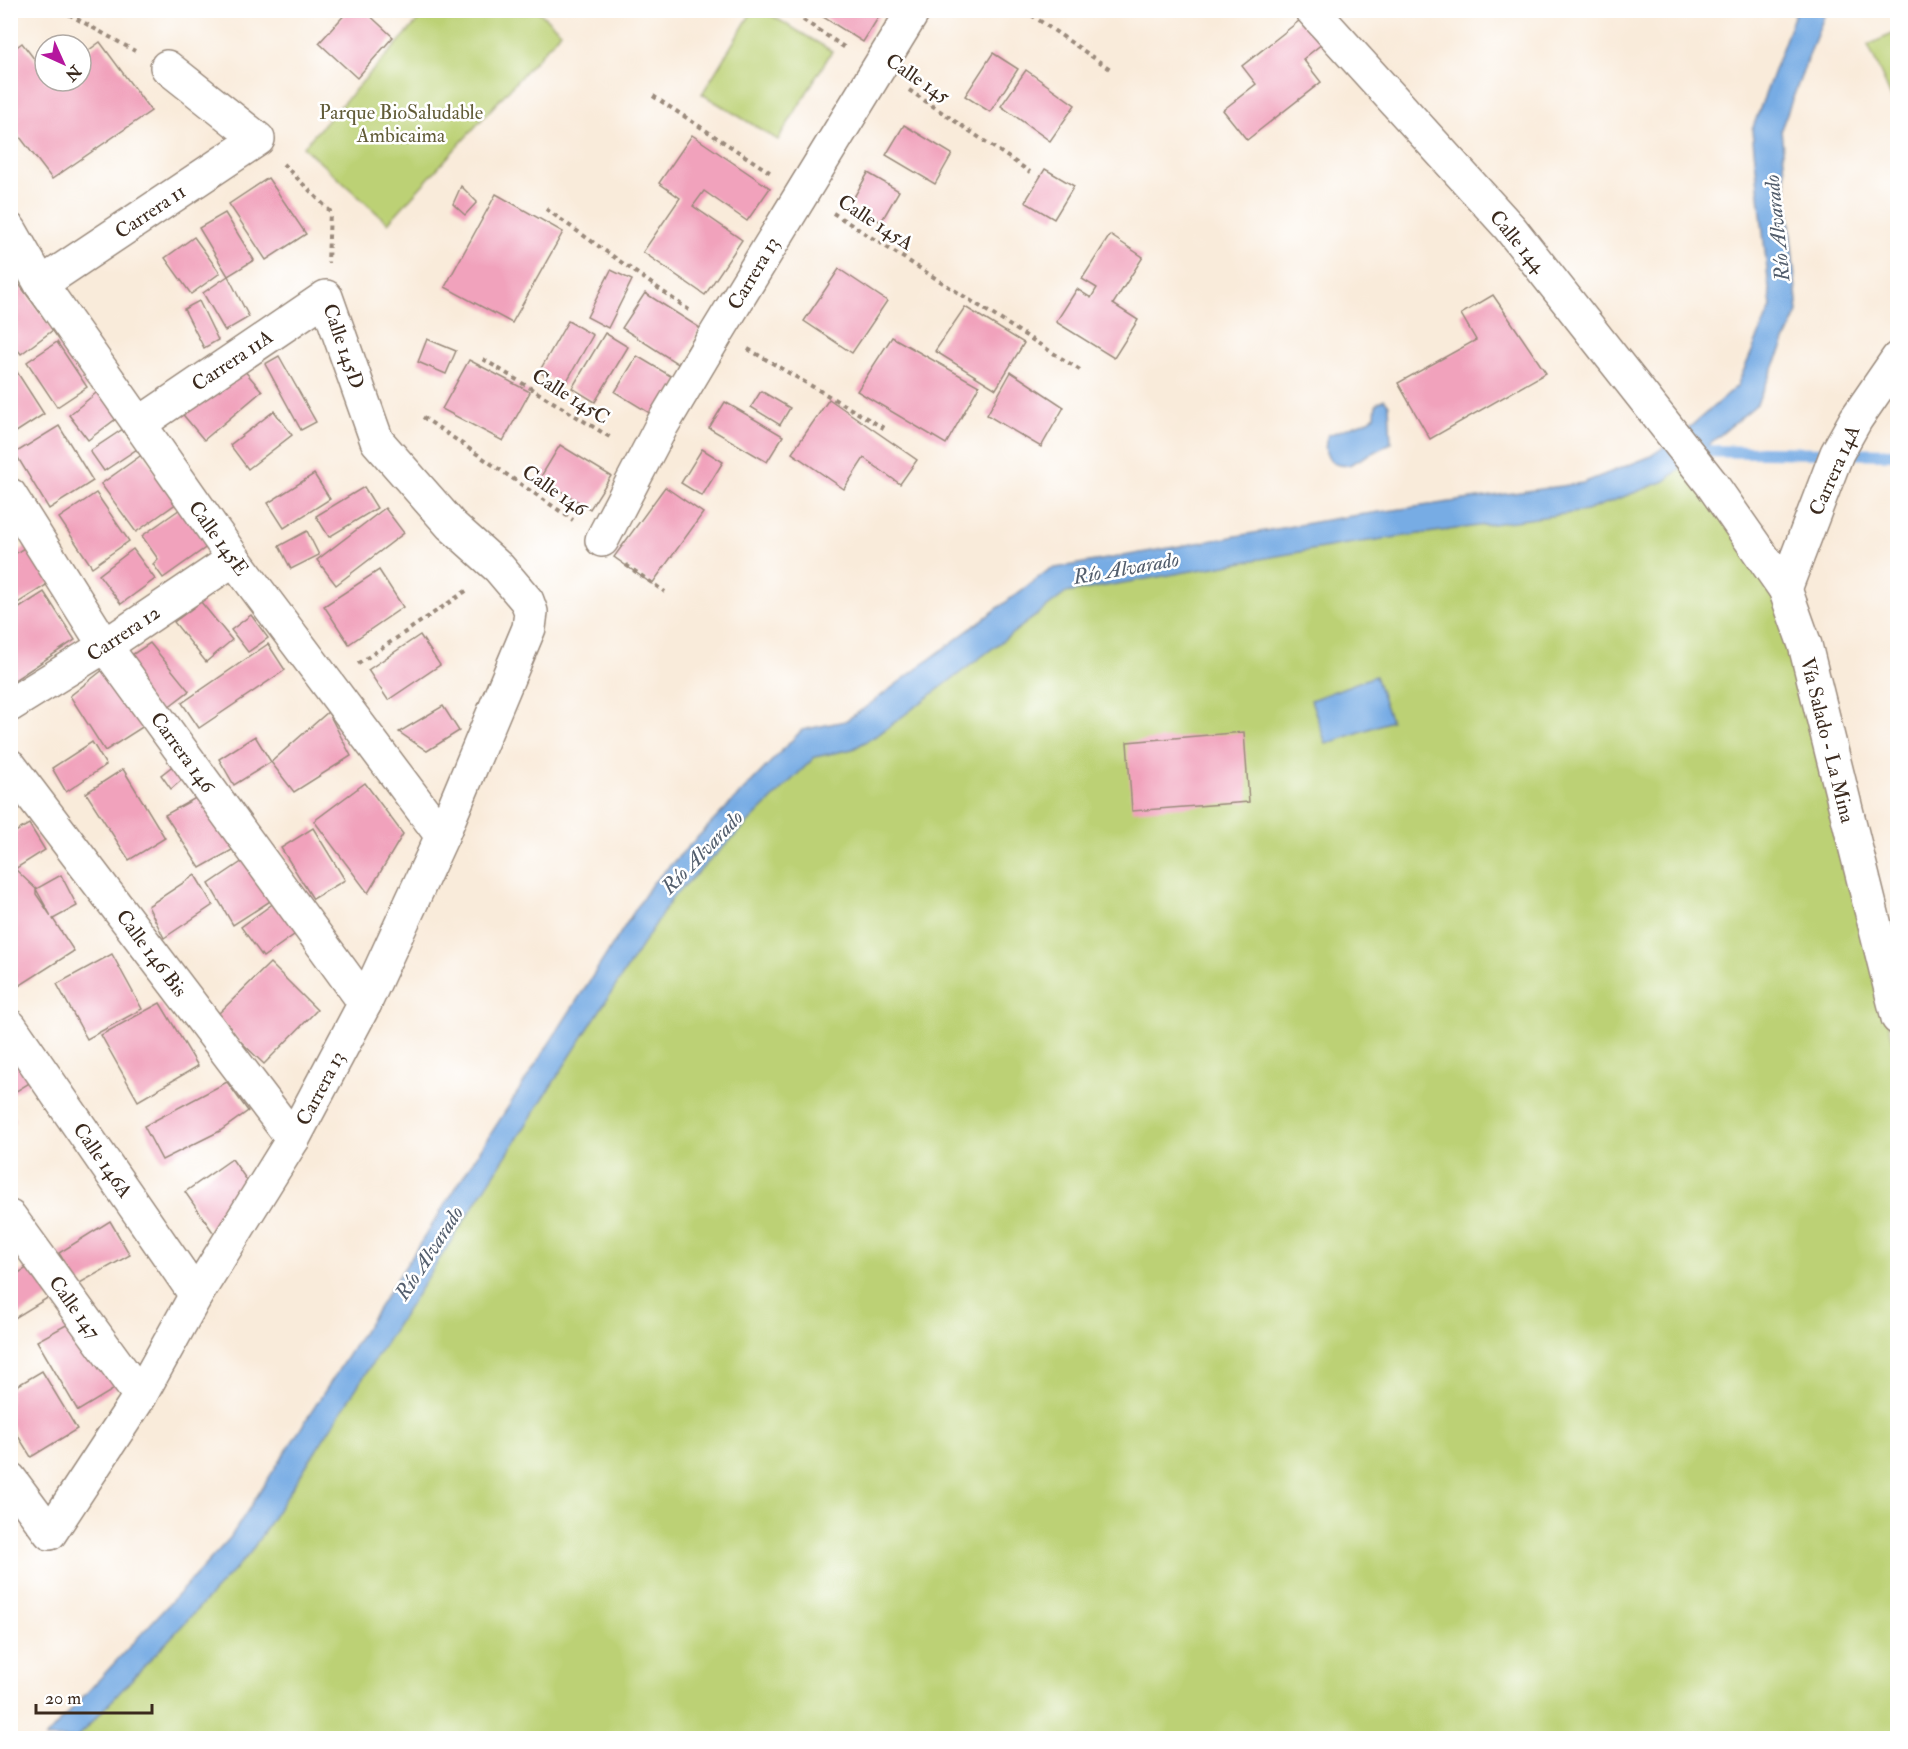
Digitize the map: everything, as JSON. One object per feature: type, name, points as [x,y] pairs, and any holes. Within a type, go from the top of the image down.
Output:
[{"type":"street","name":"Carrera 13","points":[[602,540],[644,459],[717,331],[914,10]]},
{"type":"street","name":"Calle 144","points":[[1312,10],[1510,228],[1713,487]]},
{"type":"street","points":[[167,68],[258,139]]},
{"type":"street","name":"Carrera 11","points":[[41,284],[258,139]]},
{"type":"street","name":"Calle 145E","points":[[10,230],[41,284],[234,559],[442,837]]},
{"type":"street","name":"Carrera 11A","points":[[139,424],[326,297]]},
{"type":"street","name":"Calle 145D","points":[[326,297],[376,441],[451,525],[499,568],[527,601],[531,612]]},
{"type":"street","name":"Carrera 14A","points":[[1785,589],[1837,453],[1856,419],[1898,358]]},
{"type":"street","points":[[1856,419],[1898,395]]},
{"type":"street","name":"Vía Salado - La Mina","points":[[1713,487],[1785,589],[1805,645],[1898,1018]]},
{"type":"street","name":"Carrera 146","points":[[10,495],[105,646],[365,1002]]},
{"type":"street","name":"Carrera 12","points":[[10,705],[105,646],[234,559]]},
{"type":"street","name":"Carrera 13","points":[[10,1479],[50,1533],[140,1396],[196,1295],[293,1139],[365,1002],[442,837],[530,628],[531,612]]},
{"type":"street","name":"Calle 146 Bis","points":[[10,766],[293,1139]]},
{"type":"street","name":"Calle 146A","points":[[10,1026],[196,1295]]},
{"type":"street","name":"Calle 147","points":[[10,1217],[140,1396]]},
{"type":"path","points":[[61,10],[167,68]]},
{"type":"path","name":"Calle 145","points":[[788,10],[1030,172]]},
{"type":"path","points":[[1024,10],[1113,71]]},
{"type":"path","name":"Calle 145A","points":[[653,96],[1083,372]]},
{"type":"path","name":"Calle 145D","points":[[258,139],[330,211],[326,297]]},
{"type":"path","name":"Calle 145C","points":[[483,358],[644,459]]},
{"type":"path","name":"Calle 146","points":[[423,417],[602,540],[614,557],[665,592]]},
{"type":"path","points":[[327,685],[499,568]]},
{"type":"green space","points":[[753,10],[764,11],[832,51],[778,140],[702,94]]},
{"type":"green space","name":"Parque BioSaludable Ambicaima","points":[[427,11],[538,11],[561,32],[388,223],[303,147]]},
{"type":"green space","points":[[1897,32],[1897,110],[1868,45]]},
{"type":"green space","points":[[1685,451],[1787,619],[1897,1056],[1897,1738],[62,1738],[240,1544],[662,891],[807,746],[848,735],[1059,580],[1586,496]]},
{"type":"water","name":"Río Alvarado","points":[[1796,11],[1826,11],[1781,129],[1798,312],[1757,404],[1665,481],[1586,511],[1340,545],[1066,593],[879,734],[853,749],[815,757],[673,897],[250,1553],[77,1738],[45,1738],[230,1538],[652,884],[802,730],[845,721],[862,710],[1050,569],[1338,518],[1583,483],[1649,457],[1676,439],[1737,386],[1771,307],[1752,130]]},
{"type":"water","points":[[1384,399],[1389,405],[1391,443],[1349,465],[1332,462],[1326,453],[1328,435],[1369,420],[1375,416],[1376,404]]},
{"type":"water","points":[[1375,676],[1391,721],[1326,744],[1311,700]]},
{"type":"building","points":[[349,10],[364,10],[393,37],[357,78],[319,43]]},
{"type":"building","points":[[812,10],[883,10],[863,42]]},
{"type":"building","points":[[1309,13],[1328,39],[1303,59],[1321,82],[1247,140],[1223,110],[1256,84],[1242,66]]},
{"type":"building","points":[[100,42],[151,111],[52,179],[10,124],[10,52],[22,43],[33,57],[33,93],[93,93],[93,47]]},
{"type":"building","points":[[993,53],[1018,69],[990,112],[965,96]]},
{"type":"building","points":[[1026,70],[1075,105],[1050,141],[1001,106]]},
{"type":"building","points":[[904,125],[952,154],[935,184],[886,155]]},
{"type":"building","points":[[692,135],[770,188],[747,221],[704,191],[693,206],[742,240],[705,295],[643,252],[680,198],[659,183]]},
{"type":"building","points":[[1045,169],[1074,186],[1054,219],[1025,202]]},
{"type":"building","points":[[868,173],[899,191],[881,222],[850,204]]},
{"type":"building","points":[[268,178],[306,234],[266,260],[229,204]]},
{"type":"building","points":[[461,186],[477,202],[465,215],[453,204]]},
{"type":"building","points":[[496,194],[563,232],[512,323],[445,287]]},
{"type":"building","points":[[225,213],[254,260],[228,276],[199,228]]},
{"type":"building","points":[[1110,235],[1143,257],[1113,304],[1138,320],[1114,358],[1056,322],[1077,289],[1091,298],[1097,288],[1082,279]]},
{"type":"building","points":[[194,237],[220,273],[191,294],[165,258]]},
{"type":"building","points":[[839,269],[887,301],[852,353],[804,321]]},
{"type":"building","points":[[611,270],[632,280],[608,328],[587,317]]},
{"type":"building","points":[[10,272],[53,330],[21,354],[10,340]]},
{"type":"building","points":[[228,276],[249,317],[225,331],[203,293]]},
{"type":"building","points":[[645,293],[700,328],[678,364],[622,328]]},
{"type":"building","points":[[1493,295],[1546,373],[1430,439],[1398,383],[1476,340],[1461,314]]},
{"type":"building","points":[[199,301],[218,340],[204,348],[184,309]]},
{"type":"building","points":[[965,307],[1024,343],[996,389],[935,351]]},
{"type":"building","points":[[568,321],[593,335],[564,386],[539,372]]},
{"type":"building","points":[[605,333],[628,347],[595,402],[572,388]]},
{"type":"building","points":[[892,337],[979,386],[946,444],[857,391]]},
{"type":"building","points":[[427,339],[456,351],[446,374],[418,362]]},
{"type":"building","points":[[57,342],[87,387],[57,407],[27,362]]},
{"type":"building","points":[[279,356],[316,422],[301,430],[265,364]]},
{"type":"building","points":[[637,356],[679,381],[661,420],[615,392]]},
{"type":"building","points":[[469,360],[530,392],[503,441],[442,409]]},
{"type":"building","points":[[237,362],[262,391],[204,440],[180,411]]},
{"type":"building","points":[[15,369],[44,414],[10,436],[10,372]]},
{"type":"building","points":[[1011,372],[1064,407],[1041,447],[987,415]]},
{"type":"building","points":[[101,389],[121,415],[88,440],[69,415]]},
{"type":"building","points":[[761,391],[790,408],[780,425],[751,407]]},
{"type":"building","points":[[829,399],[917,460],[900,484],[864,458],[844,489],[792,453]]},
{"type":"building","points":[[725,402],[783,436],[767,462],[709,428]]},
{"type":"building","points":[[274,411],[292,435],[248,469],[230,445]]},
{"type":"building","points":[[59,426],[93,481],[49,509],[15,453]]},
{"type":"building","points":[[123,429],[137,449],[104,471],[90,451]]},
{"type":"building","points":[[560,445],[611,476],[590,509],[540,478]]},
{"type":"building","points":[[702,449],[723,462],[702,496],[681,483]]},
{"type":"building","points":[[143,454],[177,503],[136,532],[101,484]]},
{"type":"building","points":[[314,474],[330,499],[284,528],[268,503]]},
{"type":"building","points":[[364,487],[377,508],[329,537],[316,516]]},
{"type":"building","points":[[665,487],[703,513],[652,584],[614,557]]},
{"type":"building","points":[[96,493],[129,541],[92,567],[59,518]]},
{"type":"building","points":[[183,507],[208,546],[163,578],[153,564],[158,559],[142,536]]},
{"type":"building","points":[[385,508],[404,533],[336,585],[317,560]]},
{"type":"building","points":[[307,531],[319,555],[291,569],[279,546]]},
{"type":"building","points":[[27,546],[51,582],[10,608],[10,557]]},
{"type":"building","points":[[133,549],[155,579],[121,604],[99,575]]},
{"type":"building","points":[[379,570],[403,607],[349,644],[324,606]]},
{"type":"building","points":[[44,592],[75,640],[10,683],[10,614]]},
{"type":"building","points":[[201,602],[232,640],[206,662],[174,622]]},
{"type":"building","points":[[251,615],[268,638],[248,652],[231,630]]},
{"type":"building","points":[[420,635],[440,665],[388,700],[368,670]]},
{"type":"building","points":[[150,643],[189,691],[159,714],[121,662]]},
{"type":"building","points":[[268,644],[285,670],[199,728],[182,703]]},
{"type":"building","points":[[104,669],[144,726],[105,751],[70,696]]},
{"type":"building","points":[[443,706],[459,731],[427,751],[399,732]]},
{"type":"building","points":[[328,712],[351,756],[294,792],[271,762]]},
{"type":"building","points":[[1244,732],[1249,802],[1132,811],[1127,742]]},
{"type":"building","points":[[255,736],[271,762],[234,785],[219,759]]},
{"type":"building","points":[[92,742],[106,765],[66,792],[52,768]]},
{"type":"building","points":[[179,761],[189,774],[171,789],[161,775]]},
{"type":"building","points":[[123,769],[165,838],[129,860],[86,793]]},
{"type":"building","points":[[365,783],[403,834],[368,893],[314,821]]},
{"type":"building","points":[[201,795],[241,845],[200,868],[165,815]]},
{"type":"building","points":[[29,824],[45,850],[15,869],[10,862],[10,835]]},
{"type":"building","points":[[313,828],[345,880],[313,899],[281,848]]},
{"type":"building","points":[[246,859],[275,898],[233,925],[209,884]]},
{"type":"building","points":[[15,869],[36,889],[61,875],[77,906],[53,919],[74,951],[19,986],[10,972],[10,871]],"holes":[[[36,889],[51,916],[36,894]]]},
{"type":"building","points":[[195,875],[213,905],[164,938],[148,906]]},
{"type":"building","points":[[282,897],[305,927],[263,957],[241,927]]},
{"type":"building","points":[[112,954],[142,1009],[87,1039],[57,984]]},
{"type":"building","points":[[270,963],[317,1010],[264,1064],[215,1017]]},
{"type":"building","points":[[160,1003],[198,1066],[138,1101],[101,1035]]},
{"type":"building","points":[[10,1051],[41,1076],[10,1095]]},
{"type":"building","points":[[227,1082],[248,1111],[220,1131],[162,1160],[144,1126]]},
{"type":"building","points":[[10,1108],[16,1121],[10,1124]]},
{"type":"building","points":[[232,1159],[253,1189],[215,1235],[185,1192]]},
{"type":"building","points":[[110,1221],[130,1255],[78,1284],[59,1253]]},
{"type":"building","points":[[35,1263],[54,1294],[10,1321],[10,1278]]},
{"type":"building","points":[[79,1318],[121,1385],[78,1411],[37,1341]]},
{"type":"building","points":[[42,1371],[77,1429],[31,1457],[10,1423],[10,1390]]},
{"type":"waterway","points":[[1692,451],[1898,454]]}]
